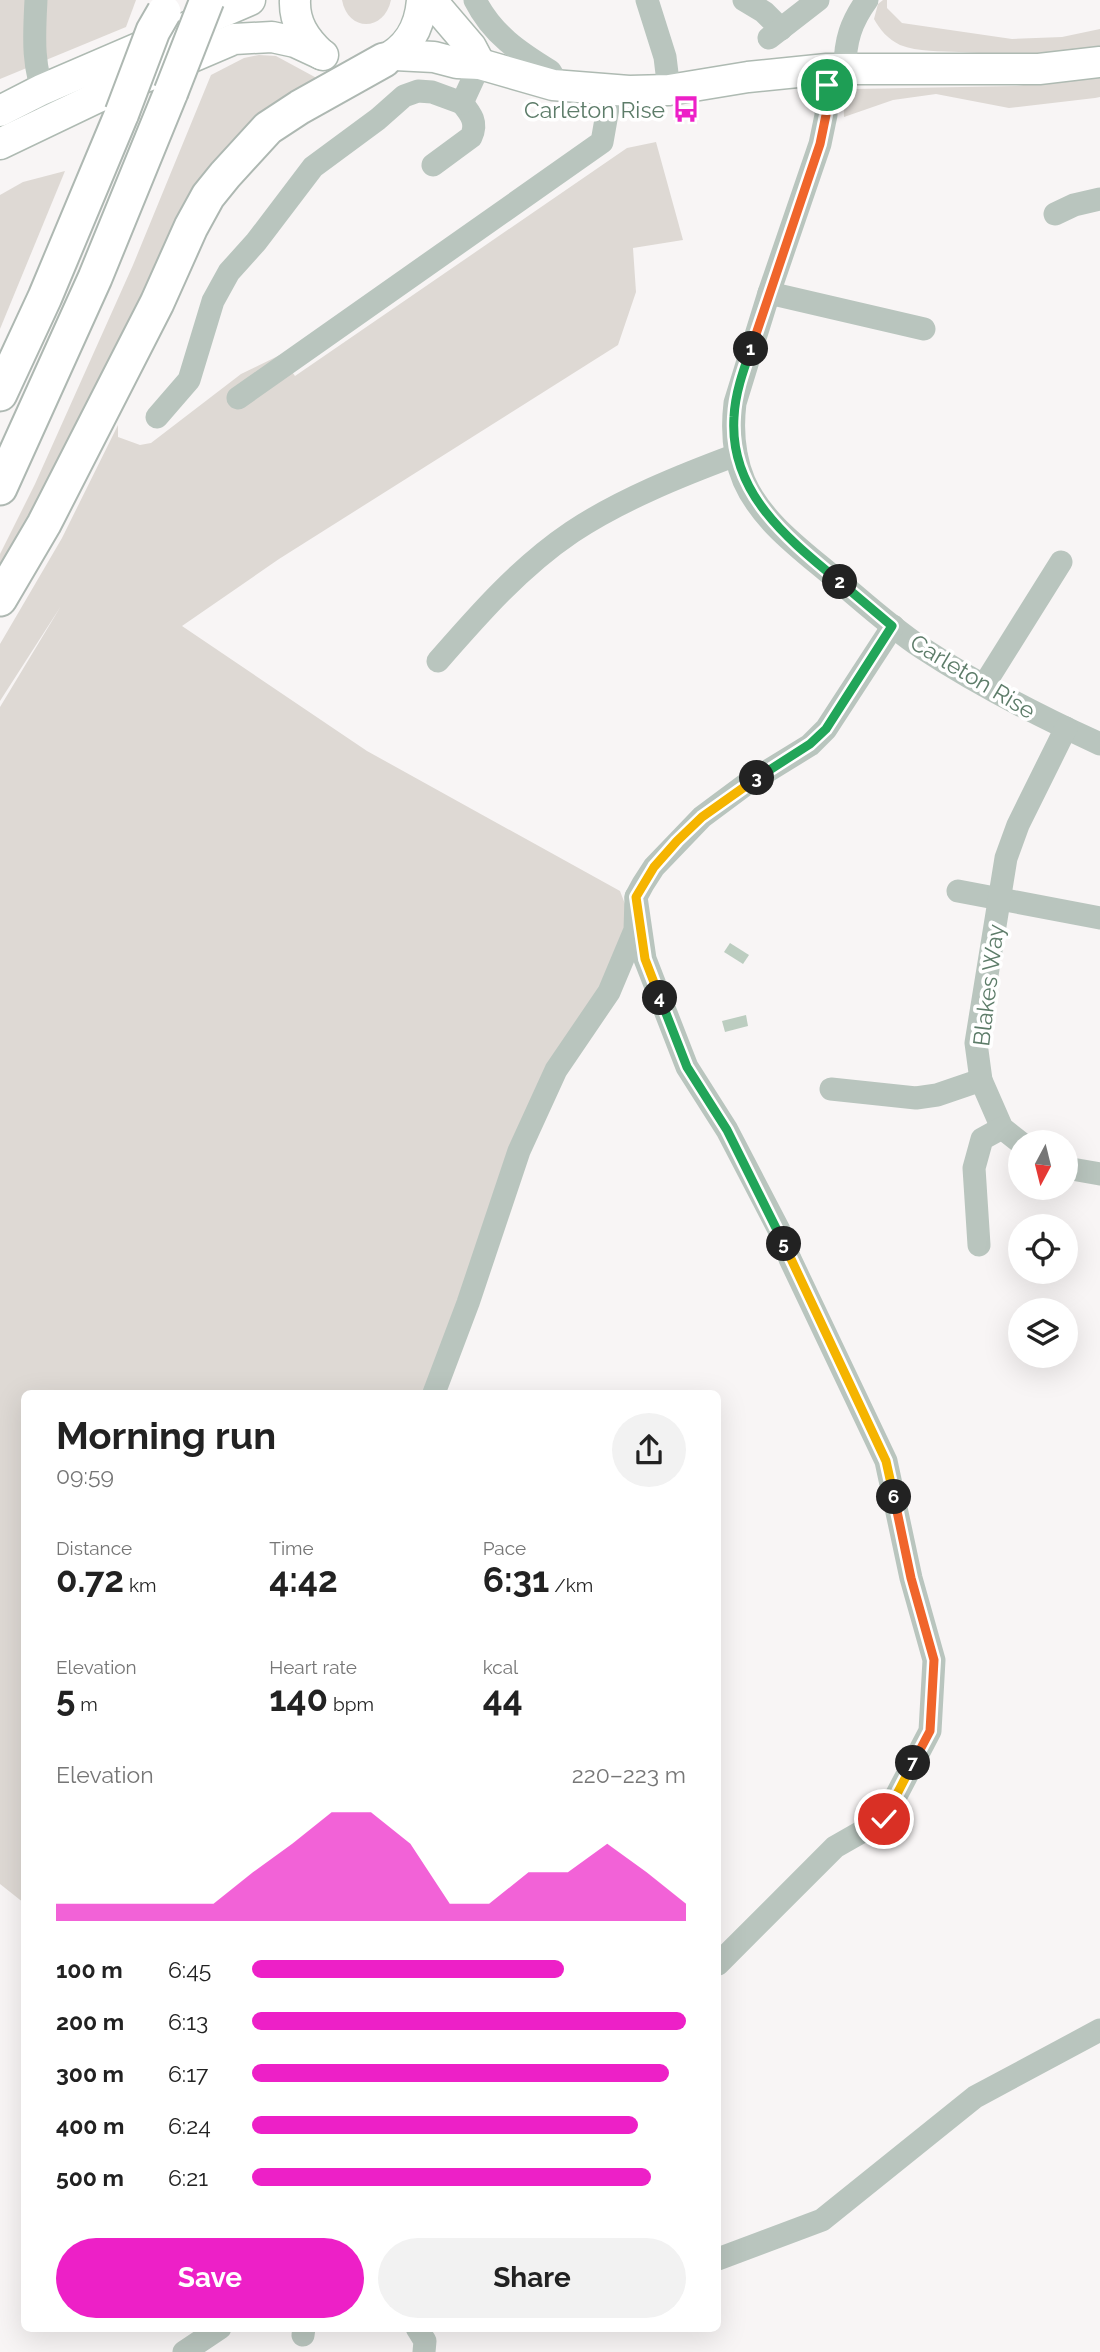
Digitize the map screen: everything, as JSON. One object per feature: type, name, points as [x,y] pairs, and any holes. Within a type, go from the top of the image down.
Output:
[{"type":"highway","points":[[0,488],[95,278],[207,0]]},
{"type":"highway","points":[[0,394],[45,297],[166,6]]},
{"type":"highway","points":[[0,599],[50,512],[157,303],[208,196],[268,128],[389,57]]},
{"type":"main road","points":[[0,111],[41,90],[250,0]]},
{"type":"main road","points":[[295,0],[299,26],[309,43],[323,55]]},
{"type":"main road","points":[[389,57],[406,44],[415,31],[421,16],[422,0]]},
{"type":"main road","points":[[431,0],[471,47],[480,64]]},
{"type":"main road","points":[[0,144],[54,117],[234,38],[272,37],[295,42],[334,61],[359,66],[389,57],[434,57],[457,63],[480,64],[554,85],[611,91],[669,90],[748,77],[836,69],[1027,70],[1100,61]]},
{"type":"street","points":[[36,0],[33,51],[41,90],[54,117]]},
{"type":"street","points":[[475,0],[496,32],[517,51],[550,71],[554,85]]},
{"type":"street","points":[[647,0],[665,57],[669,90]]},
{"type":"street","points":[[744,0],[764,12],[775,34],[818,0]]},
{"type":"street","name":"Carleton Rise","points":[[867,0],[854,20],[836,69],[824,129],[735,403],[733,420],[736,455],[744,481],[760,507],[782,533],[892,626],[922,648],[1035,714],[1100,744]]},
{"type":"street","points":[[462,103],[480,64]]},
{"type":"street","points":[[157,417],[189,380],[213,301],[229,272],[256,242],[313,167],[411,93],[418,91],[432,92],[462,103],[472,117],[474,131],[471,137],[433,165]]},
{"type":"street","points":[[238,398],[603,142],[611,91]]},
{"type":"street","points":[[1055,214],[1074,205],[1100,199]]},
{"type":"street","points":[[769,293],[923,329]]},
{"type":"street","points":[[438,661],[489,603],[544,553],[573,531],[620,505],[736,455]]},
{"type":"street","points":[[984,685],[1061,562]]},
{"type":"street","points":[[435,1390],[468,1303],[519,1151],[556,1070],[609,992],[635,930],[636,897],[654,867],[702,817],[745,785],[810,744],[826,729],[892,626]]},
{"type":"street","name":"Blakes Way","points":[[1008,1133],[1002,1128],[981,1080],[976,1043],[1006,858],[1018,825],[1066,728]]},
{"type":"street","name":"Blakes Way","points":[[958,891],[1100,918]]},
{"type":"street","points":[[636,897],[645,959],[687,1067],[727,1130],[779,1230],[790,1259],[886,1461],[911,1578],[934,1660],[930,1731],[884,1819],[835,1847],[721,1961]]},
{"type":"street","points":[[831,1089],[916,1098],[937,1095],[981,1080]]},
{"type":"street","points":[[979,1245],[974,1168],[982,1139],[1002,1128]]},
{"type":"street","points":[[1078,1170],[1100,1174]]},
{"type":"street","points":[[721,2258],[822,2220],[975,2097],[1100,2030]]},
{"type":"street","points":[[184,2352],[214,2332]]},
{"type":"street","points":[[419,2332],[425,2341],[424,2352]]},
{"type":"shaded area","points":[[0,0],[136,0],[126,27],[0,79]]},
{"type":"shaded area","points":[[342,0],[391,0],[381,18],[366,24],[351,18]]},
{"type":"shaded area","points":[[887,0],[887,8],[902,23],[1012,39],[1062,37],[1100,29],[1100,49],[1012,54],[930,51],[907,47],[888,37],[874,19],[878,4]]},
{"type":"shaded area","points":[[276,56],[324,82],[264,122],[0,577],[0,554],[35,484],[133,265],[211,75],[244,58]]},
{"type":"shaded area","points":[[1100,75],[1100,97],[1095,98],[1009,108],[936,94],[893,100],[844,117],[846,101],[854,89],[1016,86]]},
{"type":"shaded area","points":[[656,142],[683,240],[633,248],[636,292],[618,345],[279,559],[182,626],[367,751],[620,891],[635,930],[556,1070],[436,1390],[21,1390],[21,1901],[0,1884],[0,707],[61,606],[0,701],[0,644],[62,538],[118,425],[118,437],[140,445],[151,443],[241,374],[280,355],[295,376],[627,148]]},
{"type":"shaded area","points":[[65,171],[0,329],[0,195],[23,182]]},
{"type":"shaded area","points":[[730,943],[749,955],[743,964],[724,952]]},
{"type":"shaded area","points":[[746,1015],[748,1026],[725,1032],[722,1021]]},
{"type":"place","name":"Carleton Rise","points":[[686,109]]},
{"type":"route","points":[[827,85],[826,115],[820,144],[740,382],[733,420],[736,455],[744,481],[760,507],[782,533],[892,626],[826,729],[810,744],[745,785],[702,817],[654,867],[636,897],[645,959],[687,1067],[727,1130],[779,1230],[790,1259],[886,1461],[911,1578],[934,1660],[930,1731],[884,1819]]}]
